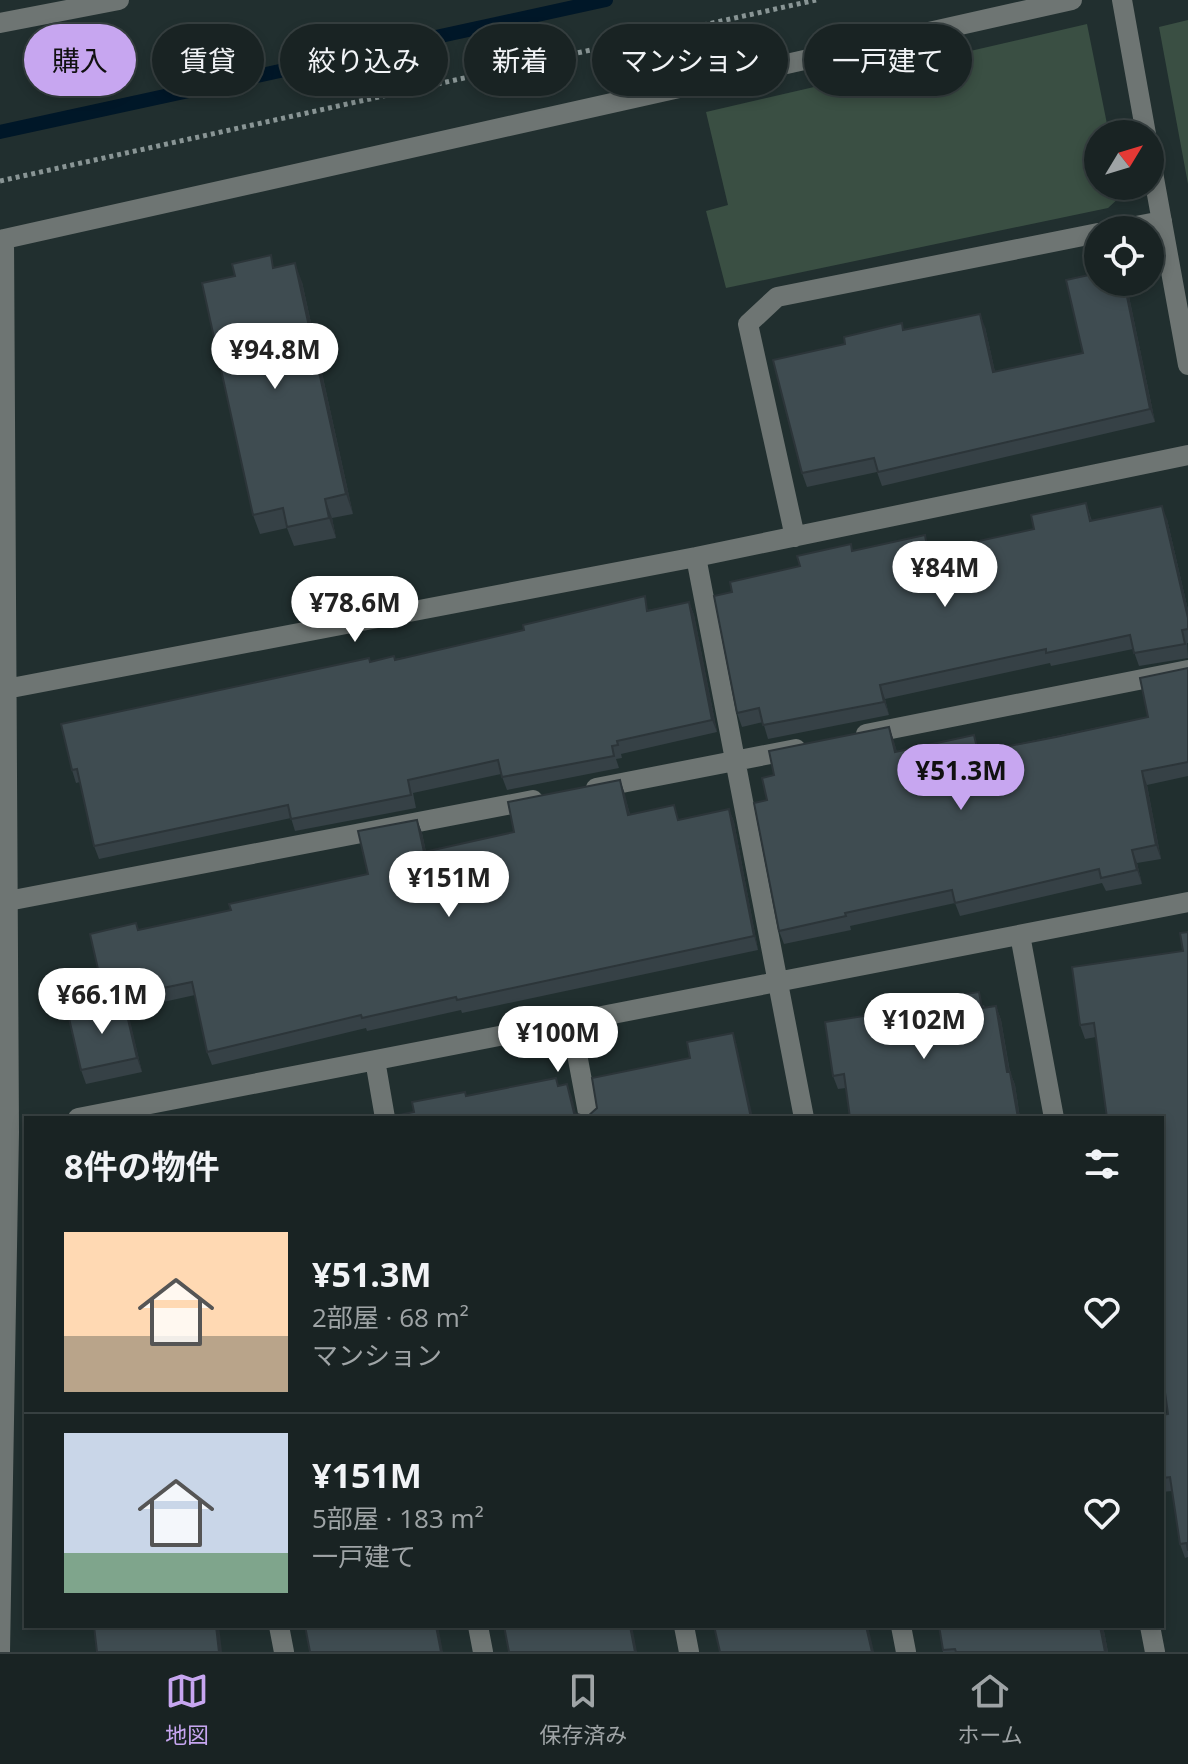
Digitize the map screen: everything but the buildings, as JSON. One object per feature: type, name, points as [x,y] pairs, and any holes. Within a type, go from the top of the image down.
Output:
[{"type":"street","points":[[0,23],[119,0]]},
{"type":"street","points":[[0,1652],[18,1130],[8,901],[2,240],[1072,0]]},
{"type":"street","points":[[1122,0],[1143,120]]},
{"type":"street","points":[[1164,232],[1188,365]]},
{"type":"street","points":[[795,537],[748,324],[777,297],[1084,236]]},
{"type":"street","points":[[6,689],[696,557],[1188,455]]},
{"type":"street","points":[[696,557],[804,1116]]},
{"type":"street","points":[[844,739],[1188,670]]},
{"type":"street","points":[[580,791],[813,745]]},
{"type":"street","points":[[8,901],[549,797]]},
{"type":"street","points":[[98,1116],[178,1108],[375,1060],[1188,902]]},
{"type":"street","points":[[1020,935],[1054,1116]]},
{"type":"street","points":[[571,1022],[589,1116]]},
{"type":"street","points":[[375,1060],[385,1116]]},
{"type":"street","points":[[279,1628],[284,1652]]},
{"type":"street","points":[[478,1628],[483,1652]]},
{"type":"street","points":[[684,1628],[689,1652]]},
{"type":"street","points":[[901,1628],[906,1652]]},
{"type":"street","points":[[1150,1628],[1155,1652]]},
{"type":"path","points":[[0,181],[816,0]]},
{"type":"green space","points":[[1188,20],[1188,184],[1159,27]]},
{"type":"green space","points":[[1087,24],[1106,120],[1084,120],[1084,200],[1117,200],[1108,208],[726,288],[706,211],[728,205],[706,112],[775,96],[788,96],[788,93],[804,89],[804,96],[972,96],[972,51]]},
{"type":"waterway","points":[[0,132],[606,0]]}]
